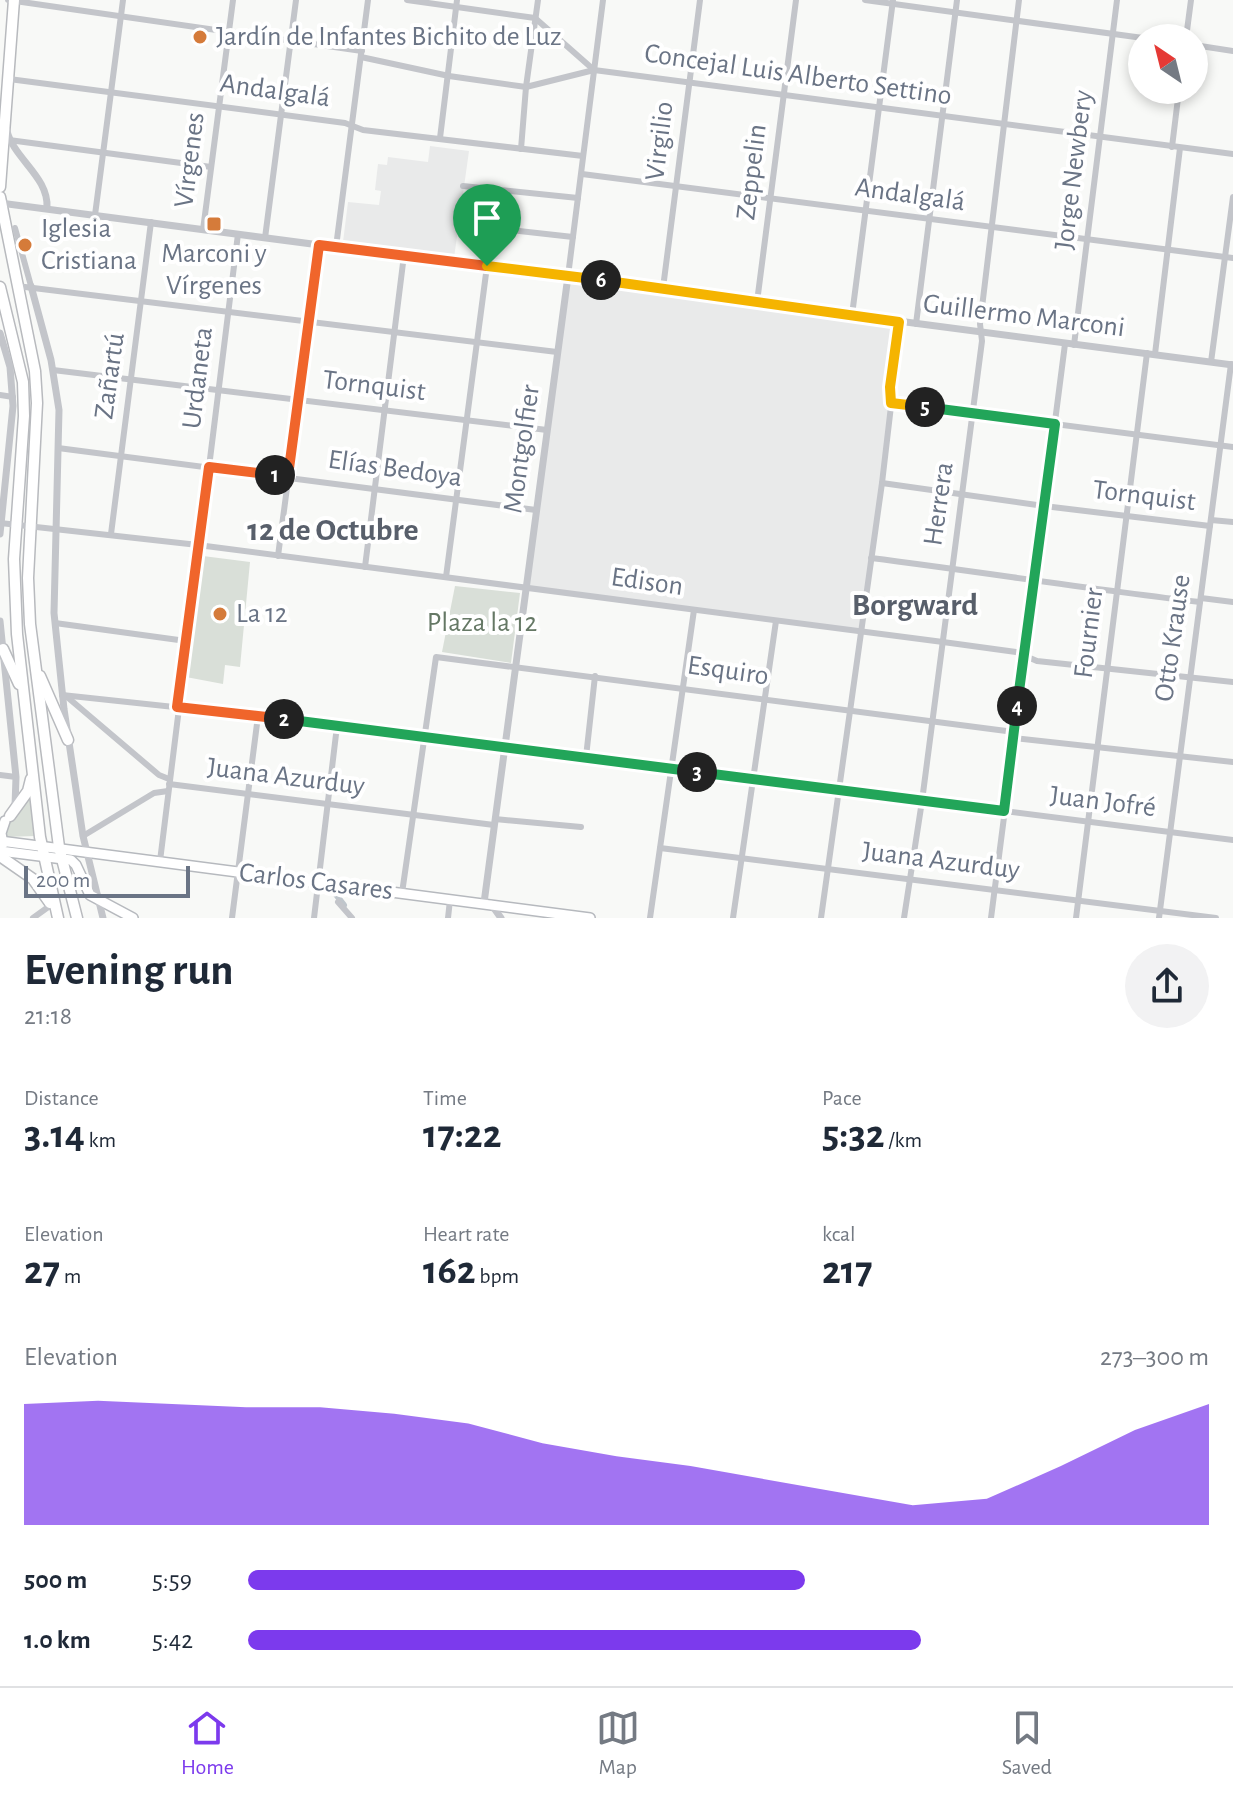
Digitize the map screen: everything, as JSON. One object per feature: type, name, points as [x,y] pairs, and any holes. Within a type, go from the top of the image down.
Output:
[{"type":"highway","points":[[0,187],[13,0]]},
{"type":"highway","points":[[0,201],[36,386],[28,578],[35,665],[60,853],[77,918]]},
{"type":"highway","points":[[0,289],[23,382],[15,611],[31,769],[43,851],[58,918]]},
{"type":"highway","points":[[1,649],[24,697]]},
{"type":"highway","points":[[35,665],[68,740]]},
{"type":"highway","points":[[5,821],[28,791],[31,769]]},
{"type":"highway","points":[[0,848],[33,879],[58,918]]},
{"type":"main road","points":[[0,848],[5,821]]},
{"type":"main road","points":[[0,848],[43,851]]},
{"type":"main road","points":[[0,848],[18,854],[43,851]]},
{"type":"main road","name":"Carlos Casares","points":[[43,851],[87,851],[590,918]]},
{"type":"main road","points":[[60,853],[74,862],[87,891],[99,901],[133,918]]},
{"type":"street","name":"Concejal Luis Alberto Settino","points":[[13,0],[362,54],[449,76],[526,87],[594,70],[1233,154]]},
{"type":"street","points":[[95,215],[123,0]]},
{"type":"street","name":"Vírgenes","points":[[203,230],[233,0]]},
{"type":"street","points":[[265,238],[296,0]]},
{"type":"street","points":[[336,247],[368,0]]},
{"type":"street","points":[[407,0],[457,3],[535,18],[594,70]]},
{"type":"street","points":[[521,149],[538,0]]},
{"type":"street","name":"Montgolfier","points":[[488,904],[494,822],[603,0]]},
{"type":"street","name":"Virgilio","points":[[663,288],[700,0]]},
{"type":"street","name":"Zeppelin","points":[[757,302],[796,0]]},
{"type":"street","points":[[865,0],[1128,36]]},
{"type":"street","points":[[916,324],[957,0]]},
{"type":"street","name":"Herrera","points":[[904,918],[912,879],[973,414],[982,333],[980,324],[1019,0]]},
{"type":"street","name":"Jorge Newbery","points":[[1074,345],[1117,0]]},
{"type":"street","points":[[1188,24],[1191,0]]},
{"type":"street","points":[[852,315],[893,2]]},
{"type":"street","points":[[440,138],[457,3]]},
{"type":"street","points":[[1208,47],[1233,51]]},
{"type":"street","name":"Andalgalá","points":[[8,79],[345,123],[363,130],[583,156]]},
{"type":"street","points":[[1172,147],[1177,104]]},
{"type":"street","points":[[5,120],[9,140],[46,194],[47,208]]},
{"type":"street","points":[[9,140],[211,167]]},
{"type":"street","name":"Fournier","points":[[1076,918],[1116,592],[1180,148]]},
{"type":"street","name":"Andalgalá","points":[[582,174],[1229,257]]},
{"type":"street","points":[[463,186],[578,198]]},
{"type":"street","points":[[1211,362],[1229,257],[1233,197]]},
{"type":"street","name":"Guillermo Marconi","points":[[0,201],[1232,364]]},
{"type":"street","name":"Zañartú","points":[[111,534],[151,222]]},
{"type":"street","points":[[458,224],[573,237]]},
{"type":"street","points":[[15,228],[53,370],[59,410],[54,529],[55,623],[62,695],[83,836],[103,918]]},
{"type":"street","name":"Urdaneta","points":[[160,861],[238,234]]},
{"type":"street","points":[[278,556],[319,245]]},
{"type":"street","points":[[365,567],[404,255]]},
{"type":"street","points":[[446,577],[487,266]]},
{"type":"street","points":[[17,286],[557,352]]},
{"type":"street","points":[[821,918],[882,483],[899,322]]},
{"type":"street","points":[[0,333],[10,367],[13,397],[3,459],[0,534]]},
{"type":"street","points":[[991,918],[1065,344]]},
{"type":"street","name":"Otto Krause","points":[[1159,915],[1232,364]]},
{"type":"street","name":"Tornquist","points":[[53,370],[547,430]]},
{"type":"street","points":[[0,395],[13,397]]},
{"type":"street","points":[[891,403],[1233,447]]},
{"type":"street","name":"Elías Bedoya","points":[[58,448],[536,510]]},
{"type":"street","name":"Tornquist","points":[[882,483],[1127,516],[1233,522]]},
{"type":"street","points":[[0,523],[16,524]]},
{"type":"street","name":"Edison","points":[[16,524],[943,642],[1025,656],[1033,661],[1107,671],[1233,682]]},
{"type":"street","points":[[871,558],[1116,592],[1233,602]]},
{"type":"street","points":[[650,918],[694,610]]},
{"type":"street","points":[[0,621],[4,714],[16,777],[17,801],[5,821]]},
{"type":"street","points":[[733,918],[776,621]]},
{"type":"street","points":[[55,623],[186,641]]},
{"type":"street","name":"Esquiro","points":[[423,737],[436,657],[933,721],[1096,748],[1233,762]]},
{"type":"street","points":[[586,757],[595,676]]},
{"type":"street","points":[[62,695],[71,698],[169,785],[83,836]]},
{"type":"street","name":"Juan Jofré","points":[[62,695],[258,716],[1233,840]]},
{"type":"street","points":[[232,918],[258,716]]},
{"type":"street","points":[[314,918],[337,726]]},
{"type":"street","points":[[402,893],[423,737]]},
{"type":"street","points":[[0,775],[16,777]]},
{"type":"street","name":"Juana Azurduy","points":[[169,785],[412,815],[581,827]]},
{"type":"street","name":"Juana Azurduy","points":[[660,848],[1078,900],[1159,915],[1216,918]]},
{"type":"street","points":[[448,918],[450,900]]},
{"type":"street","points":[[338,902],[352,918]]},
{"type":"street","points":[[488,904],[501,918]]},
{"type":"street","points":[[33,918],[51,905]]},
{"type":"shaded area","points":[[430,146],[469,151],[454,258],[346,245],[343,242],[348,202],[379,205],[381,191],[375,190],[378,164],[387,165],[388,157],[428,162]]},
{"type":"shaded area","points":[[568,276],[899,322],[860,631],[525,588]]},
{"type":"green space","name":"La 12","points":[[203,556],[250,562],[240,667],[225,665],[223,684],[186,677]]},
{"type":"green space","name":"Plaza la 12","points":[[455,586],[520,593],[511,663],[442,652]]},
{"type":"green space","points":[[31,793],[35,836],[5,837],[4,830]]},
{"type":"waterway","points":[[334,892],[344,905]]},
{"type":"place","name":"Jardín de Infantes Bichito de Luz","points":[[200,37]]},
{"type":"place","name":"Marconi y Vírgenes","points":[[214,224]]},
{"type":"place","name":"Iglesia Cristiana","points":[[25,245]]},
{"type":"place","name":"La 12","points":[[220,614]]},
{"type":"district","name":"12 de Octubre","points":[[333,530]]},
{"type":"district","name":"Borgward","points":[[915,605]]},
{"type":"route","points":[[319,245],[487,266],[899,322],[890,387],[891,403],[1055,424],[1004,811],[177,707],[209,467],[288,476],[319,245]]}]
